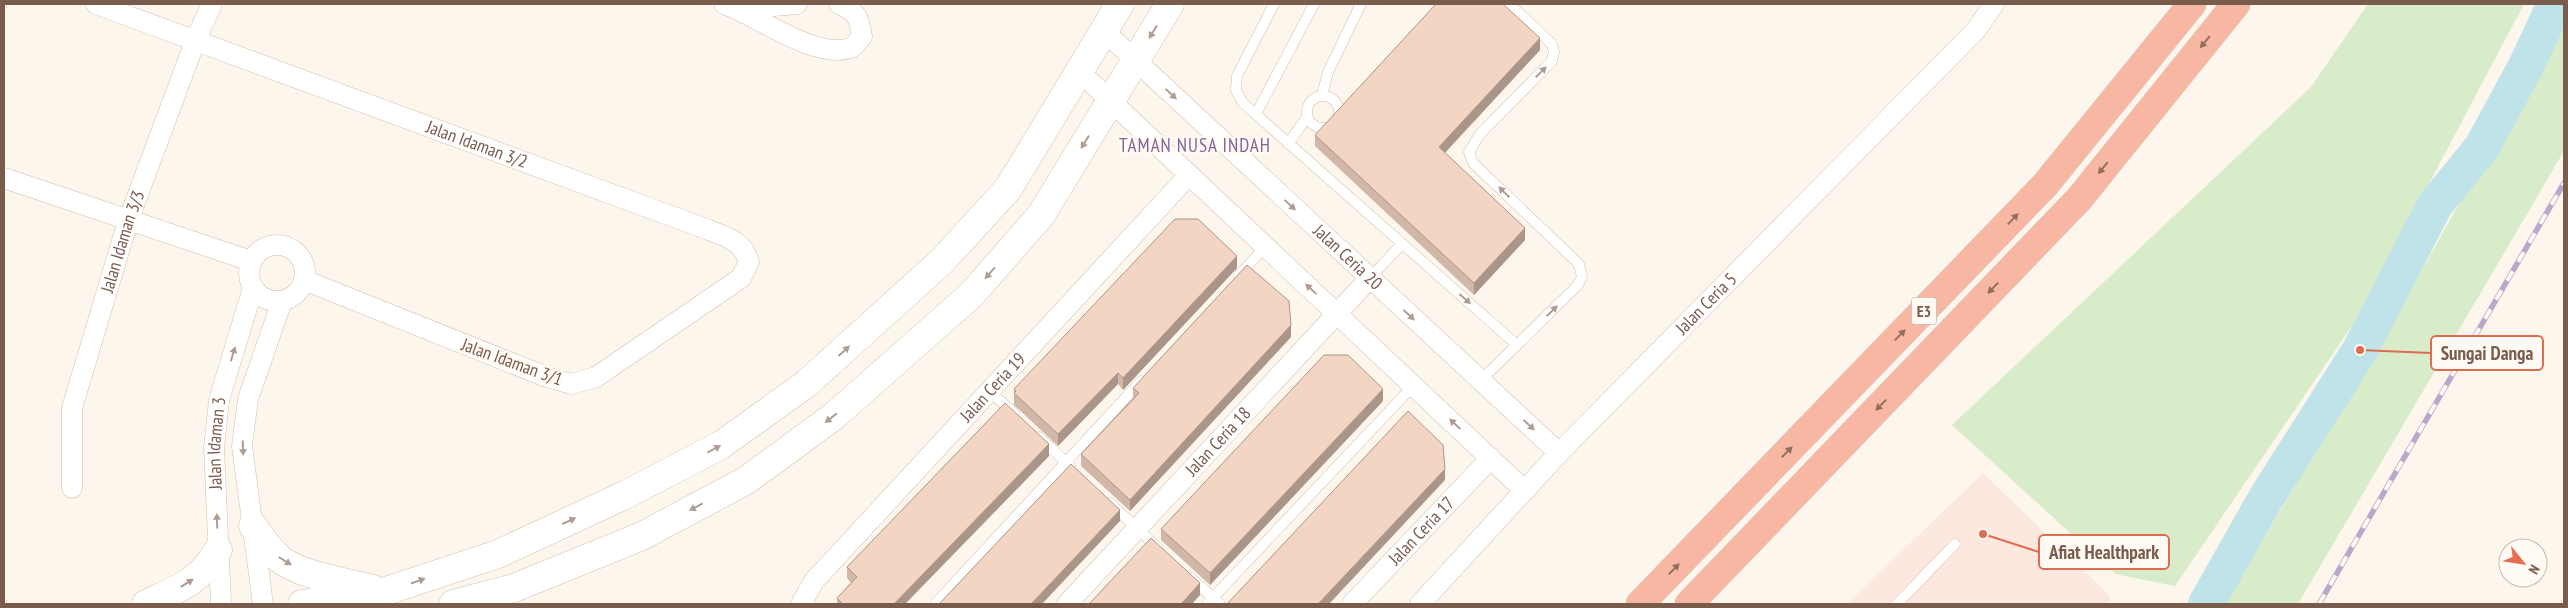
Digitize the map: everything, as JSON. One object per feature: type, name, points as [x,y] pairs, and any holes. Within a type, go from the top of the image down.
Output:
[{"type":"highway","name":"E3","points":[[1640,604],[2045,185],[2192,4]]},
{"type":"highway","name":"E3","points":[[1689,604],[2079,199],[2236,4]]},
{"type":"main road","points":[[302,604],[383,592],[498,554],[625,495],[721,445],[806,384],[944,260],[1008,189],[1105,32],[1120,4]]},
{"type":"main road","points":[[453,604],[514,588],[642,536],[747,480],[834,416],[971,295],[1041,215],[1170,4]]},
{"type":"main road","points":[[253,526],[272,552],[295,567],[383,592]]},
{"type":"main road","points":[[146,604],[193,580],[208,568],[218,550]]},
{"type":"street","name":"Jalan Idaman 3/2","points":[[96,4],[196,39],[709,230],[732,240],[745,249],[750,262]]},
{"type":"street","name":"Jalan Idaman 3/3","points":[[72,488],[72,408],[128,221],[196,39],[212,4]]},
{"type":"street","points":[[732,6],[797,4]]},
{"type":"street","points":[[732,6],[817,48],[838,50],[853,47],[862,37],[859,20],[852,9],[839,4]]},
{"type":"street","name":"Jalan Ceria 5","points":[[1420,604],[1559,453],[1976,30],[1994,4]]},
{"type":"street","name":"Jalan Ceria 20","points":[[1105,32],[1559,453]]},
{"type":"street","points":[[1080,72],[1525,491]]},
{"type":"street","name":"Jalan Ceria 19","points":[[801,604],[814,581],[1190,175]]},
{"type":"street","points":[[4,178],[251,261]]},
{"type":"street","points":[[273,245],[291,248],[303,261],[304,280],[296,294],[282,301],[265,298],[253,288],[249,274],[251,261],[264,248],[273,245]]},
{"type":"street","name":"Jalan Idaman 3/1","points":[[304,280],[544,376],[571,384],[596,377],[741,278],[750,262]]},
{"type":"street","name":"Jalan Ceria 18","points":[[1067,604],[1370,278]]},
{"type":"street","name":"Jalan Idaman 3","points":[[220,604],[214,448],[219,400],[253,288]]},
{"type":"street","name":"Jalan Idaman 3","points":[[263,604],[242,446],[248,399],[282,301]]},
{"type":"street","name":"Jalan Ceria 17","points":[[1352,604],[1490,458]]},
{"type":"lane","points":[[1274,4],[1237,76],[1236,90],[1243,103],[1518,345]]},
{"type":"lane","points":[[1256,114],[1314,4]]},
{"type":"lane","points":[[1288,144],[1307,118],[1309,102],[1322,95],[1328,72],[1361,4]]},
{"type":"lane","points":[[1480,381],[1578,286],[1582,277],[1579,264],[1473,163],[1470,152],[1480,134],[1552,61],[1554,52],[1552,44],[1509,4]]},
{"type":"lane","points":[[1307,118],[1319,128],[1330,127],[1338,119],[1337,103],[1333,99],[1322,95]]},
{"type":"lane","points":[[1370,278],[1402,244]]},
{"type":"lane","points":[[1233,282],[1266,246]]},
{"type":"lane","points":[[935,604],[1146,376]]},
{"type":"lane","points":[[1186,573],[1213,602],[1414,385]]},
{"type":"lane","points":[[989,391],[1081,476]]},
{"type":"lane","points":[[1102,496],[1165,554]]},
{"type":"lane","points":[[1896,604],[1955,544]]},
{"type":"shaded area","points":[[1983,473],[2110,596],[2108,604],[1847,604]]},
{"type":"green space","points":[[2368,4],[2524,4],[2360,314],[2175,586],[2115,574],[1952,425],[2311,87]]},
{"type":"green space","points":[[2564,16],[2564,151],[2298,604],[2225,604],[2413,286]]},
{"type":"building","points":[[1436,4],[1503,4],[1540,38],[1439,147],[1525,228],[1474,283],[1315,135]]},
{"type":"building","points":[[1175,219],[1198,219],[1237,256],[1123,378],[1118,373],[1058,434],[1014,393],[1016,391],[1014,389]]},
{"type":"building","points":[[1247,265],[1289,301],[1291,325],[1130,500],[1081,454],[1139,393],[1133,388]]},
{"type":"building","points":[[1324,355],[1348,355],[1383,389],[1210,573],[1161,529]]},
{"type":"building","points":[[1005,403],[1049,444],[894,604],[843,604],[837,598],[857,577],[847,567]]},
{"type":"building","points":[[1408,411],[1443,445],[1445,469],[1318,604],[1227,604]]},
{"type":"building","points":[[1071,464],[1120,510],[1031,604],[939,604]]},
{"type":"building","points":[[1151,538],[1200,583],[1181,604],[1089,604]]},
{"type":"waterway","points":[[2206,604],[2266,498],[2360,350],[2435,205],[2482,147],[2526,66],[2555,4]]},
{"type":"railway","points":[[2319,604],[2564,183]]},
{"type":"place","name":"Sungai Danga","points":[[2360,350]]},
{"type":"place","name":"Afiat Healthpark","points":[[1983,534]]},
{"type":"district","name":"TAMAN NUSA INDAH","points":[[1195,145]]}]
